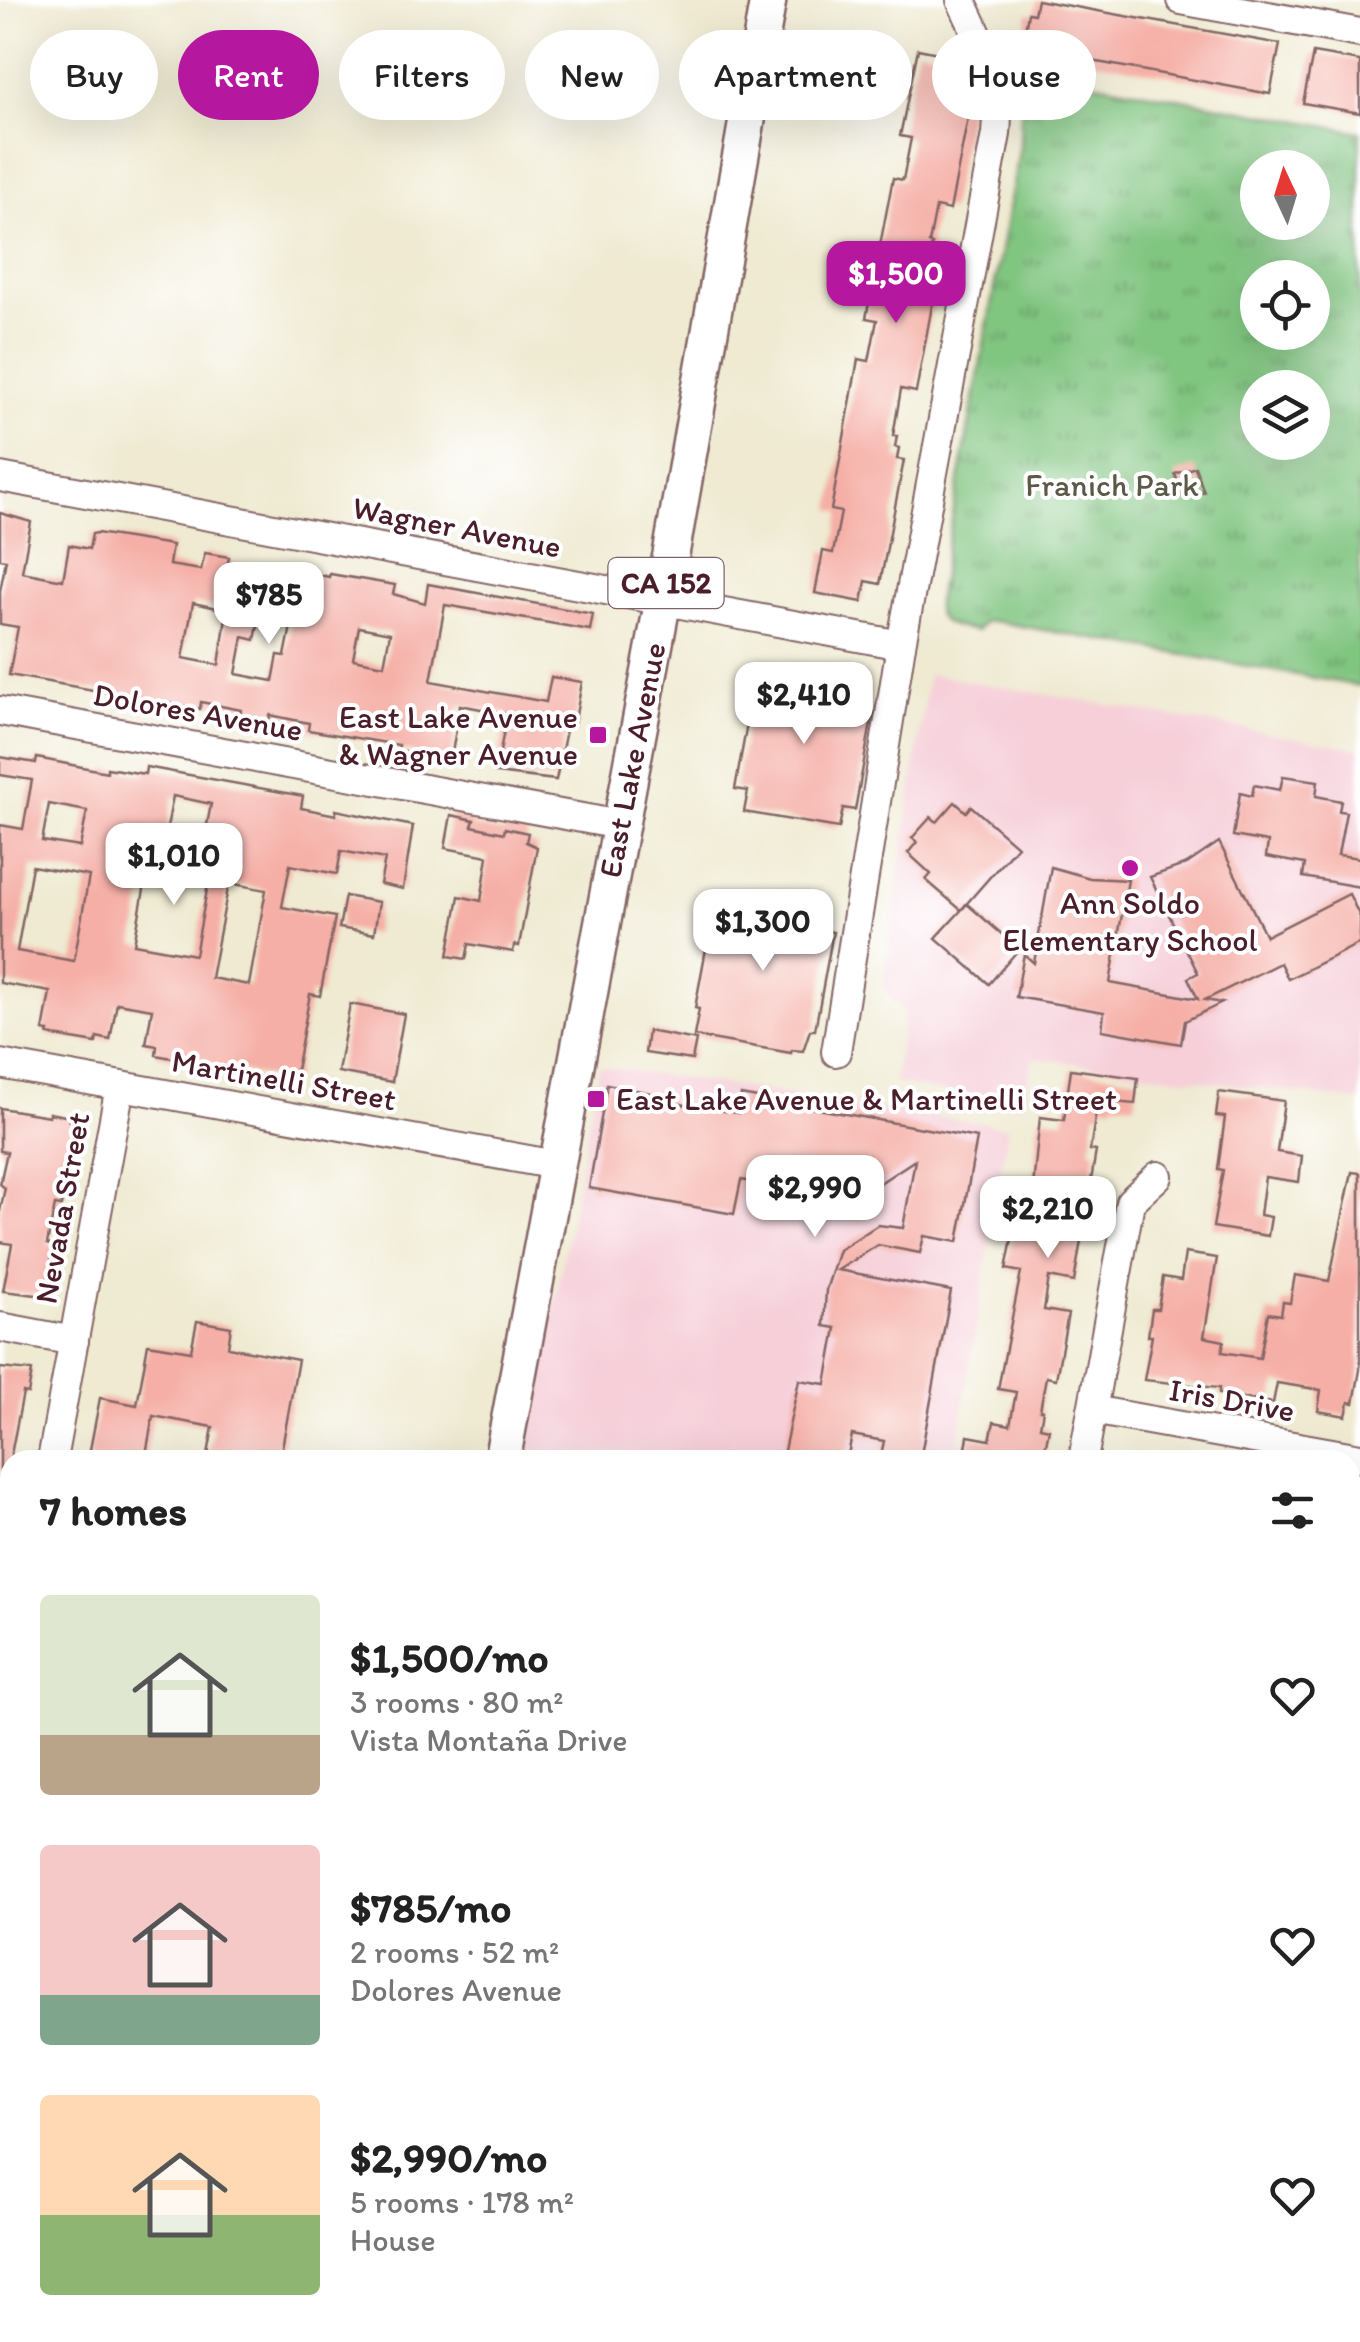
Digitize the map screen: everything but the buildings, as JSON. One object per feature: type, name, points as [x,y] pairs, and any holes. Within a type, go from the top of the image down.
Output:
[{"type":"main road","name":"East Lake Avenue","points":[[504,1450],[662,600],[768,0]]},
{"type":"street","points":[[836,1052],[900,645],[996,134],[995,81],[962,0]]},
{"type":"street","points":[[1181,0],[1298,11],[1360,33]]},
{"type":"street","name":"Wagner Avenue","points":[[0,477],[900,645]]},
{"type":"street","name":"Dolores Avenue","points":[[0,711],[620,825]]},
{"type":"street","name":"Martinelli Street","points":[[0,1064],[556,1165]]},
{"type":"street","name":"Nevada Street","points":[[54,1450],[120,1086]]},
{"type":"street","points":[[1085,1450],[1130,1202],[1158,1176]]},
{"type":"street","points":[[0,1328],[74,1341]]},
{"type":"street","name":"Iris Drive","points":[[1092,1410],[1315,1450]]},
{"type":"shaded area","name":"Ann Soldo Elementary School","points":[[928,674],[1360,749],[1360,1101],[1033,1058],[1023,1106],[894,1083],[904,1014],[883,988]]},
{"type":"shaded area","points":[[599,1066],[1008,1127],[957,1450],[528,1450]]},
{"type":"green space","name":"Franich Park","points":[[1096,83],[1360,132],[1360,686],[993,621],[984,622],[976,631],[940,619],[936,607],[1020,146],[1021,120],[1096,120]]},
{"type":"place","name":"East Lake Avenue & Wagner Avenue","points":[[598,735]]},
{"type":"place","name":"Ann Soldo Elementary School","points":[[1130,868]]},
{"type":"place","name":"East Lake Avenue & Martinelli Street","points":[[596,1099]]}]
